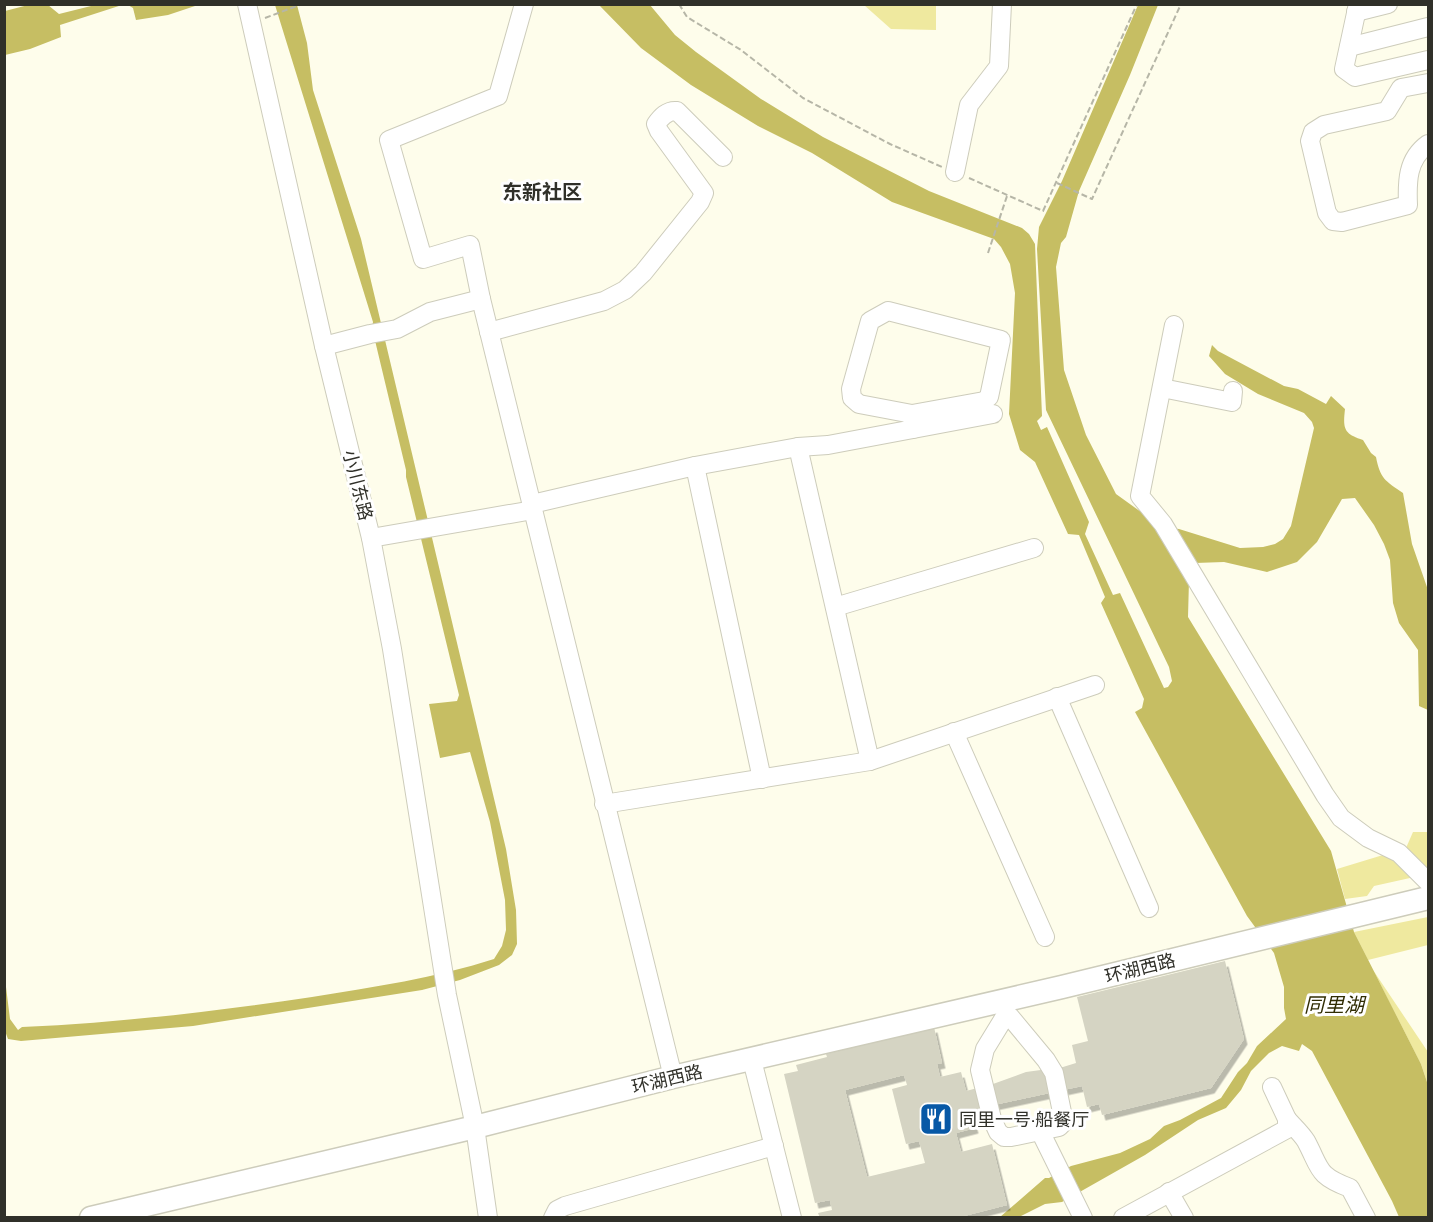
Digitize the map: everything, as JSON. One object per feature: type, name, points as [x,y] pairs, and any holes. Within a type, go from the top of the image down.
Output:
[{"type":"main road","name":"环湖西路","points":[[91,1218],[475,1127],[673,1077],[1006,1006],[1243,941],[1428,897]]},
{"type":"street","points":[[524,4],[498,96],[388,140],[423,259],[470,246],[604,804],[673,1077]]},
{"type":"street","points":[[955,172],[969,105],[999,66],[1002,4]]},
{"type":"street","points":[[1388,4],[1357,8],[1344,69],[1355,77],[1428,60]]},
{"type":"street","name":"小川东路","points":[[250,13],[324,346],[371,538],[392,650],[447,995],[475,1127],[488,1218]]},
{"type":"street","points":[[1348,47],[1428,27]]},
{"type":"street","points":[[1428,83],[1401,88],[1387,111],[1324,125],[1313,132],[1310,141],[1327,213],[1333,221],[1342,222],[1408,206],[1407,178],[1413,160],[1428,144]]},
{"type":"street","points":[[489,332],[604,301],[625,290],[643,273],[700,202],[704,193],[656,124],[662,116],[671,110],[677,111],[723,157]]},
{"type":"street","points":[[324,346],[398,329],[430,312],[481,299]]},
{"type":"street","points":[[371,538],[444,527],[695,466],[798,447],[828,445],[912,421],[984,401],[989,397],[1001,340],[888,311],[870,321],[851,389],[852,398],[859,404],[912,421],[993,414]]},
{"type":"street","points":[[1174,325],[1140,496],[1163,524],[1341,818],[1368,838],[1399,854],[1428,882]]},
{"type":"street","points":[[1162,387],[1232,402],[1233,391]]},
{"type":"street","points":[[798,447],[870,761]]},
{"type":"street","points":[[695,466],[762,778]]},
{"type":"street","points":[[835,607],[1034,548]]},
{"type":"street","points":[[604,804],[870,761],[1095,685]]},
{"type":"street","points":[[1057,698],[1149,908]]},
{"type":"street","points":[[954,732],[1045,937]]},
{"type":"street","points":[[1006,1006],[1053,1073],[1064,1122],[1059,1126],[1004,1137],[998,1132],[992,1119],[980,1070],[985,1049],[1006,1006]]},
{"type":"street","points":[[752,1060],[792,1218]]},
{"type":"street","points":[[1272,1087],[1287,1119],[1305,1139],[1318,1168],[1335,1182],[1350,1188],[1366,1218]]},
{"type":"street","points":[[1123,1218],[1287,1129],[1287,1119]]},
{"type":"street","points":[[1040,1131],[1081,1214]]},
{"type":"street","points":[[553,1218],[557,1210],[565,1206],[774,1146]]},
{"type":"street","points":[[1169,1192],[1184,1218]]},
{"type":"path","points":[[250,13],[302,4]]},
{"type":"path","points":[[679,4],[687,17],[741,50],[803,98],[890,144],[1043,212],[1137,4]]},
{"type":"path","points":[[1056,183],[1092,199],[1181,4]]},
{"type":"path","points":[[988,253],[1008,195]]},
{"type":"shaded area","points":[[864,5],[936,5],[936,30],[891,29]]},
{"type":"shaded area","points":[[1413,832],[1428,832],[1428,874],[1374,886],[1367,896],[1345,899],[1337,869],[1406,848]]},
{"type":"shaded area","points":[[1428,917],[1428,945],[1368,960],[1354,932]]},
{"type":"shaded area","points":[[1373,970],[1428,1052],[1428,1085],[1421,1064]]},
{"type":"water","points":[[32,4],[48,5],[59,14],[95,5],[122,5],[60,25],[61,37],[30,49],[5,55],[5,11]]},
{"type":"water","points":[[128,5],[198,5],[168,15],[136,20],[133,8]]},
{"type":"water","points":[[275,5],[297,5],[307,43],[313,90],[361,239],[506,849],[516,910],[517,944],[512,955],[499,965],[460,980],[422,990],[193,1026],[21,1041],[8,1039],[5,1031],[4,971],[10,1019],[18,1030],[22,1027],[95,1023],[204,1012],[381,986],[449,972],[494,959],[502,946],[506,930],[505,900],[490,822],[470,752],[440,758],[429,704],[457,701],[459,695],[406,477],[372,328],[373,322]]},
{"type":"water","name":"同里湖","points":[[599,5],[650,5],[675,35],[696,52],[761,99],[823,137],[929,191],[1022,228],[1029,234],[1035,244],[1042,416],[1037,421],[1041,430],[1047,427],[1089,522],[1085,534],[1113,595],[1120,593],[1164,688],[1168,687],[1172,681],[1169,667],[1046,410],[1037,249],[1039,227],[1062,181],[1138,5],[1158,5],[1079,191],[1066,237],[1061,243],[1056,267],[1064,370],[1086,435],[1116,494],[1141,512],[1156,527],[1179,529],[1240,548],[1275,544],[1283,539],[1291,526],[1314,428],[1312,422],[1304,413],[1258,394],[1225,374],[1209,356],[1212,345],[1218,351],[1284,386],[1298,389],[1326,404],[1331,396],[1345,409],[1344,421],[1348,433],[1363,440],[1376,457],[1379,470],[1384,478],[1403,493],[1412,544],[1428,590],[1428,710],[1419,706],[1418,650],[1399,623],[1393,603],[1390,560],[1374,525],[1355,498],[1342,499],[1317,542],[1297,562],[1267,572],[1224,562],[1195,563],[1189,580],[1188,617],[1331,851],[1354,932],[1421,1064],[1428,1085],[1428,1217],[1399,1217],[1312,1051],[1302,1044],[1299,1051],[1282,1046],[1269,1053],[1251,1071],[1241,1090],[1226,1108],[1198,1120],[1145,1155],[1062,1202],[1045,1204],[1019,1217],[1000,1217],[1045,1178],[1071,1166],[1120,1153],[1150,1139],[1164,1126],[1221,1098],[1257,1046],[1286,1019],[1284,987],[1274,953],[1247,916],[1135,712],[1142,708],[1144,699],[1101,603],[1105,597],[1079,535],[1068,534],[1035,462],[1020,450],[1009,414],[1015,293],[1010,264],[1001,247],[994,239],[892,202],[812,153],[758,126],[691,85],[641,48]]},
{"type":"building","points":[[1225,961],[1244,1039],[1211,1088],[1102,1115],[1099,1104],[1087,1107],[1082,1086],[970,1110],[975,1128],[956,1133],[961,1152],[992,1144],[1007,1205],[956,1218],[820,1218],[818,1213],[832,1210],[830,1200],[815,1203],[784,1074],[798,1071],[796,1065],[827,1057],[826,1054],[934,1027],[942,1063],[937,1064],[940,1077],[961,1072],[966,1091],[1026,1072],[1063,1067],[1076,1063],[1072,1045],[1088,1041],[1077,997]],"holes":[[[904,1075],[907,1085],[892,1089],[906,1144],[919,1141],[925,1163],[867,1177],[845,1090]]]},
{"type":"place","name":"同里一号·船餐厅","points":[[936,1119]]},
{"type":"district","name":"东新社区","points":[[542,191]]}]
